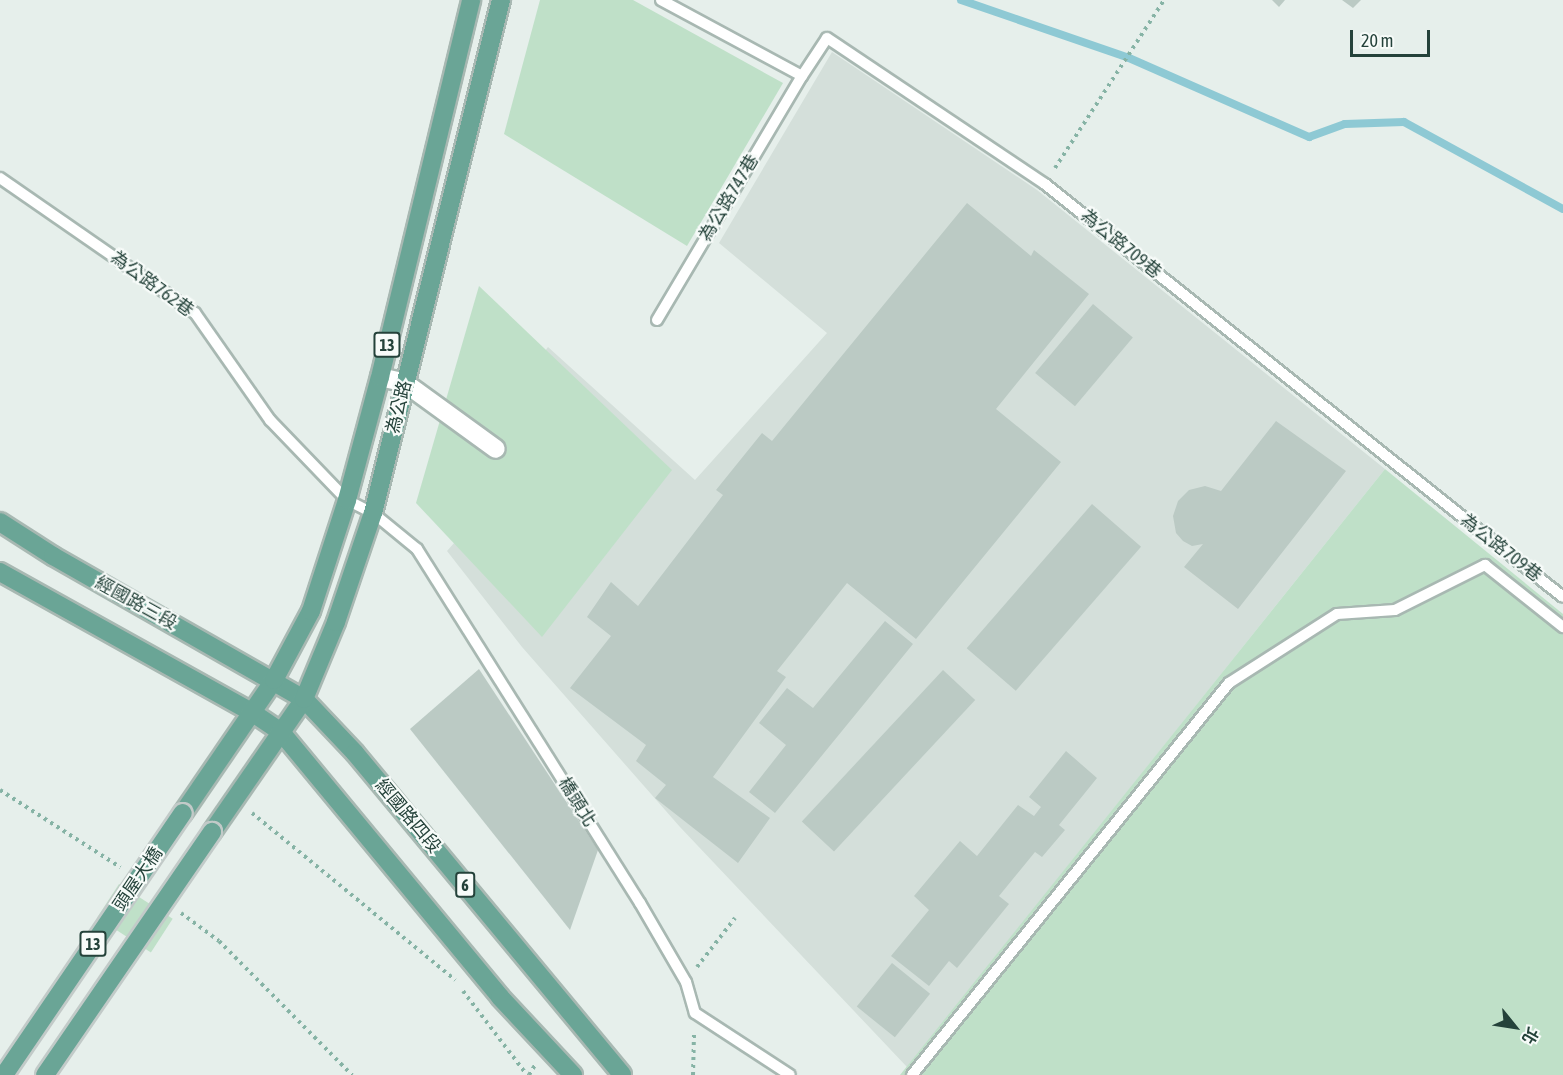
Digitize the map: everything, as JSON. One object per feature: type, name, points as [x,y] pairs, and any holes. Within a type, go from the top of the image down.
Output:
[{"type":"main road","name":"為公路","points":[[253,713],[274,680],[311,611],[347,500],[380,377],[471,0]]},
{"type":"main road","name":"為公路","points":[[281,732],[304,699],[373,513],[501,0]]},
{"type":"main road","name":"經國路三段","points":[[0,522],[52,556],[274,680]]},
{"type":"main road","points":[[0,572],[253,713],[281,732],[500,998],[573,1075]]},
{"type":"main road","name":"經國路四段","points":[[274,680],[304,699],[355,753],[622,1075]]},
{"type":"main road","name":"頭屋大橋","points":[[4,1075],[253,713]]},
{"type":"main road","name":"頭屋大橋","points":[[45,1075],[281,732]]},
{"type":"street","points":[[380,377],[405,383],[496,449]]},
{"type":"lane","points":[[661,0],[801,76]]},
{"type":"lane","name":"為公路709巷","points":[[801,76],[827,38],[1045,184],[1563,597]]},
{"type":"lane","name":"為公路747巷","points":[[657,320],[801,76]]},
{"type":"lane","name":"為公路762巷","points":[[0,178],[195,313],[270,420],[347,500],[373,513]]},
{"type":"lane","name":"橋頭北","points":[[373,513],[417,549],[686,982],[695,1013]]},
{"type":"lane","points":[[912,1075],[1229,683],[1337,614],[1395,610],[1485,565],[1563,627]]},
{"type":"lane","points":[[695,1013],[790,1075]]},
{"type":"path","points":[[1045,184],[1164,0]]},
{"type":"path","points":[[0,790],[123,870]]},
{"type":"path","points":[[250,811],[455,980],[527,1075]]},
{"type":"path","points":[[171,905],[219,940],[352,1075]]},
{"type":"path","points":[[686,982],[735,918]]},
{"type":"path","points":[[693,1075],[695,1013]]},
{"type":"shaded area","points":[[832,52],[1037,190],[1385,469],[907,1067],[680,827],[522,647],[447,551],[509,481],[495,418],[548,347],[695,480],[827,333],[719,243]]},
{"type":"green space","points":[[540,0],[633,0],[783,83],[687,246],[504,134]]},
{"type":"green space","points":[[479,286],[672,470],[542,637],[416,503]]},
{"type":"green space","points":[[1385,469],[1563,614],[1563,1075],[900,1075]]},
{"type":"green space","points":[[119,884],[173,919],[151,952],[97,918]]},
{"type":"building","points":[[1272,0],[1285,0],[1279,7]]},
{"type":"building","points":[[1342,0],[1361,0],[1353,8]]},
{"type":"building","points":[[967,203],[1031,256],[1034,250],[1089,294],[996,409],[1061,462],[916,639],[847,583],[777,671],[786,677],[713,777],[770,818],[738,863],[655,798],[666,785],[636,761],[646,745],[570,688],[611,636],[587,617],[611,582],[638,606],[723,495],[716,490],[762,433],[772,441]]},
{"type":"building","points":[[1093,304],[1133,337],[1075,406],[1035,373]]},
{"type":"building","points":[[1276,421],[1346,471],[1238,609],[1184,567],[1203,544],[1192,546],[1183,541],[1176,533],[1173,516],[1178,501],[1189,490],[1205,486],[1221,491]]},
{"type":"building","points":[[1092,504],[1141,547],[1016,691],[967,648]]},
{"type":"building","points":[[885,621],[913,644],[775,813],[749,792],[786,745],[759,723],[787,688],[813,708]]},
{"type":"building","points":[[479,669],[598,850],[570,930],[410,729]]},
{"type":"building","points":[[943,670],[975,700],[834,851],[802,821]]},
{"type":"building","points":[[1066,751],[1097,778],[1059,825],[1065,830],[1042,857],[1035,852],[999,896],[1009,904],[957,968],[949,961],[929,986],[891,956],[929,910],[914,896],[960,841],[977,856],[1018,805],[1034,816],[1041,807],[1029,797]]},
{"type":"building","points":[[892,963],[930,994],[895,1037],[857,1007]]},
{"type":"waterway","points":[[961,0],[1129,58],[1309,137],[1345,124],[1404,122],[1563,209]]}]
